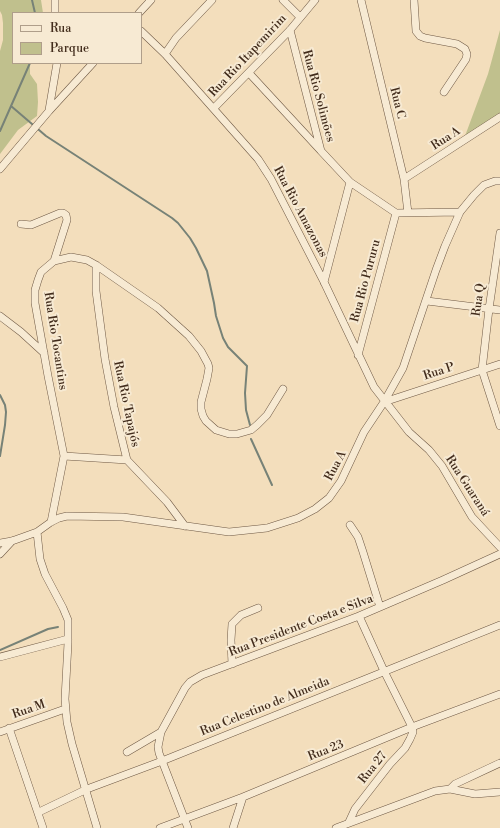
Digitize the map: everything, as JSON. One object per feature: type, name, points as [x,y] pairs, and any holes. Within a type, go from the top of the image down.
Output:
[{"type":"street","points":[[55,0],[55,12]]},
{"type":"street","points":[[141,12],[151,0]]},
{"type":"street","points":[[165,54],[176,38],[212,0]]},
{"type":"street","points":[[283,0],[300,17]]},
{"type":"street","name":"Rua Rio Itapemirim","points":[[214,108],[290,30],[315,0]]},
{"type":"street","name":"Rua C","points":[[361,0],[404,179],[408,213]]},
{"type":"street","points":[[414,0],[416,31],[420,36],[457,44],[465,49],[467,54],[466,60],[444,92]]},
{"type":"street","name":"Rua Rio Solimões","points":[[290,30],[321,151],[350,182],[396,213]]},
{"type":"street","name":"Rua Rio Amazonas","points":[[142,31],[214,108],[258,159],[271,179],[324,282],[374,387],[384,402]]},
{"type":"street","points":[[49,111],[57,64]]},
{"type":"street","points":[[0,169],[49,111],[92,64]]},
{"type":"street","points":[[249,73],[321,151]]},
{"type":"street","name":"Rua A","points":[[404,179],[500,118]]},
{"type":"street","name":"Rua A","points":[[0,543],[37,532],[51,522],[68,516],[116,517],[229,532],[289,522],[315,509],[329,498],[341,481],[364,432],[384,402],[403,368],[445,246],[460,212],[474,195],[484,186],[495,181],[500,181]]},
{"type":"street","points":[[324,282],[350,182]]},
{"type":"street","points":[[21,224],[31,225],[63,212],[66,215],[67,220],[54,261]]},
{"type":"street","points":[[396,213],[460,212]]},
{"type":"street","name":"Rua Rio Pururu","points":[[358,355],[396,213]]},
{"type":"street","name":"Rua Q","points":[[482,370],[488,309],[500,233]]},
{"type":"street","points":[[54,261],[70,257],[86,260],[96,265],[158,308],[189,336],[207,360],[209,368],[201,402],[201,409],[206,421],[216,430],[229,434],[237,434],[251,430],[267,415],[283,388]]},
{"type":"street","name":"Rua Rio Tocantins","points":[[51,522],[64,456],[35,303],[35,290],[41,272],[54,261]]},
{"type":"street","name":"Rua Rio Tapajós","points":[[96,265],[96,291],[105,359],[114,407],[127,460],[167,502],[185,526]]},
{"type":"street","points":[[427,301],[500,310]]},
{"type":"street","points":[[0,316],[21,332],[44,354]]},
{"type":"street","name":"Rua P","points":[[384,402],[500,364]]},
{"type":"street","points":[[482,370],[500,426]]},
{"type":"street","name":"Rua Guaraná","points":[[384,402],[409,432],[429,450],[442,466],[472,517],[500,547]]},
{"type":"street","points":[[64,456],[127,460]]},
{"type":"street","points":[[350,525],[358,537],[380,607]]},
{"type":"street","points":[[37,532],[40,559],[44,574],[68,620],[65,709],[72,744],[98,828]]},
{"type":"street","points":[[0,554],[12,540]]},
{"type":"street","name":"Rua Presidente Costa e Silva","points":[[188,828],[158,747],[160,732],[185,688],[190,682],[232,664],[360,616],[500,554]]},
{"type":"street","points":[[232,664],[232,624],[241,614],[258,608]]},
{"type":"street","points":[[360,616],[384,671],[412,727]]},
{"type":"street","name":"Rua Celestino de Almeida","points":[[39,812],[86,789],[162,761],[500,625]]},
{"type":"street","points":[[0,657],[68,639]]},
{"type":"street","name":"Rua 23","points":[[160,828],[243,797],[412,727],[500,694]]},
{"type":"street","name":"Rua M","points":[[0,732],[65,709]]},
{"type":"street","name":"Rua 27","points":[[348,822],[355,809],[410,739],[413,732],[412,727]]},
{"type":"street","points":[[9,728],[39,812],[43,828]]},
{"type":"street","points":[[127,752],[160,732]]},
{"type":"street","points":[[450,789],[455,784],[500,763]]},
{"type":"street","points":[[336,828],[348,822],[435,791],[450,789],[475,794],[500,792]]},
{"type":"street","points":[[233,828],[243,797]]},
{"type":"green space","points":[[0,0],[41,0],[43,12],[12,12],[12,64],[30,64],[30,74],[37,84],[37,116],[18,130],[0,154],[0,51],[3,40],[3,23],[0,11]]},
{"type":"green space","points":[[500,30],[500,114],[465,136],[488,74]]},
{"type":"waterway","points":[[32,0],[35,12]]},
{"type":"waterway","points":[[0,131],[30,64]]},
{"type":"waterway","points":[[11,106],[46,136],[172,218],[190,238],[207,271],[216,316],[223,338],[228,347],[247,366],[245,393],[246,410],[250,425]]},
{"type":"waterway","points":[[0,395],[5,405],[6,412],[0,456]]},
{"type":"waterway","points":[[251,439],[272,485]]},
{"type":"waterway","points":[[0,650],[48,629],[58,627]]}]
